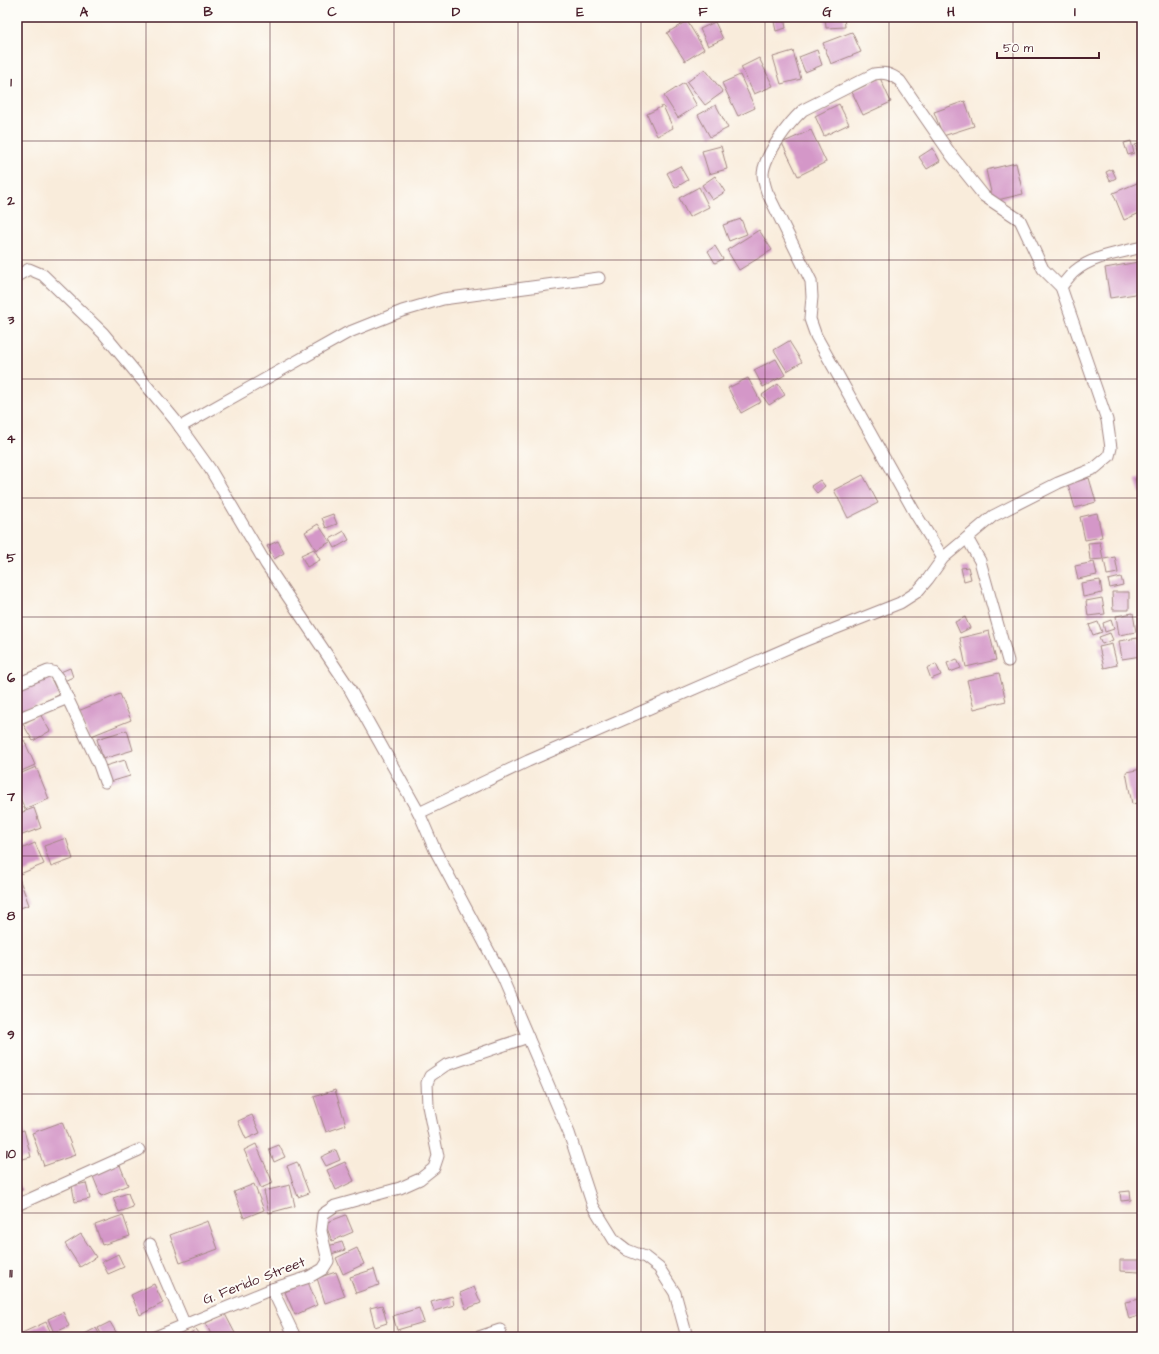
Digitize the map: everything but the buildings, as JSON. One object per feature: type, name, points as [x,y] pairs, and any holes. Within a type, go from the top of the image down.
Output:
[{"type":"street","points":[[419,813],[528,761],[789,647],[900,604],[917,592],[943,558],[993,516],[1052,486],[1095,468],[1109,456],[1111,448],[1107,420],[1061,287],[1043,269],[1020,220],[1007,210],[987,200],[952,156],[900,81],[889,74],[881,73],[874,74],[802,110],[794,118],[767,159],[763,174],[767,192],[811,281],[812,297],[810,319],[816,336],[915,513],[943,558]]},
{"type":"street","points":[[1061,287],[1074,271],[1088,263],[1142,247]]},
{"type":"street","points":[[17,276],[29,269],[43,275],[62,292],[103,333],[180,427],[210,469],[266,564],[348,686],[419,813],[436,850],[500,974],[543,1069],[569,1133],[593,1206],[614,1240],[628,1250],[645,1257],[659,1268],[675,1293],[687,1337]]},
{"type":"street","points":[[180,427],[347,333],[402,311],[443,299],[599,278]]},
{"type":"street","points":[[967,538],[980,561],[1008,661]]},
{"type":"street","points":[[17,684],[48,671],[53,672],[58,678],[68,698],[99,765],[105,782]]},
{"type":"street","points":[[17,719],[68,698]]},
{"type":"street","name":"G. Ferido Street","points":[[155,1337],[184,1323],[272,1289],[309,1277],[323,1269],[328,1261],[320,1222],[323,1214],[328,1210],[400,1188],[420,1179],[434,1168],[438,1156],[428,1106],[427,1083],[430,1076],[446,1065],[528,1037]]},
{"type":"street","points":[[17,1205],[139,1150]]},
{"type":"street","points":[[150,1244],[184,1323]]},
{"type":"street","points":[[272,1289],[295,1337]]},
{"type":"street","points":[[479,1337],[500,1330]]}]
